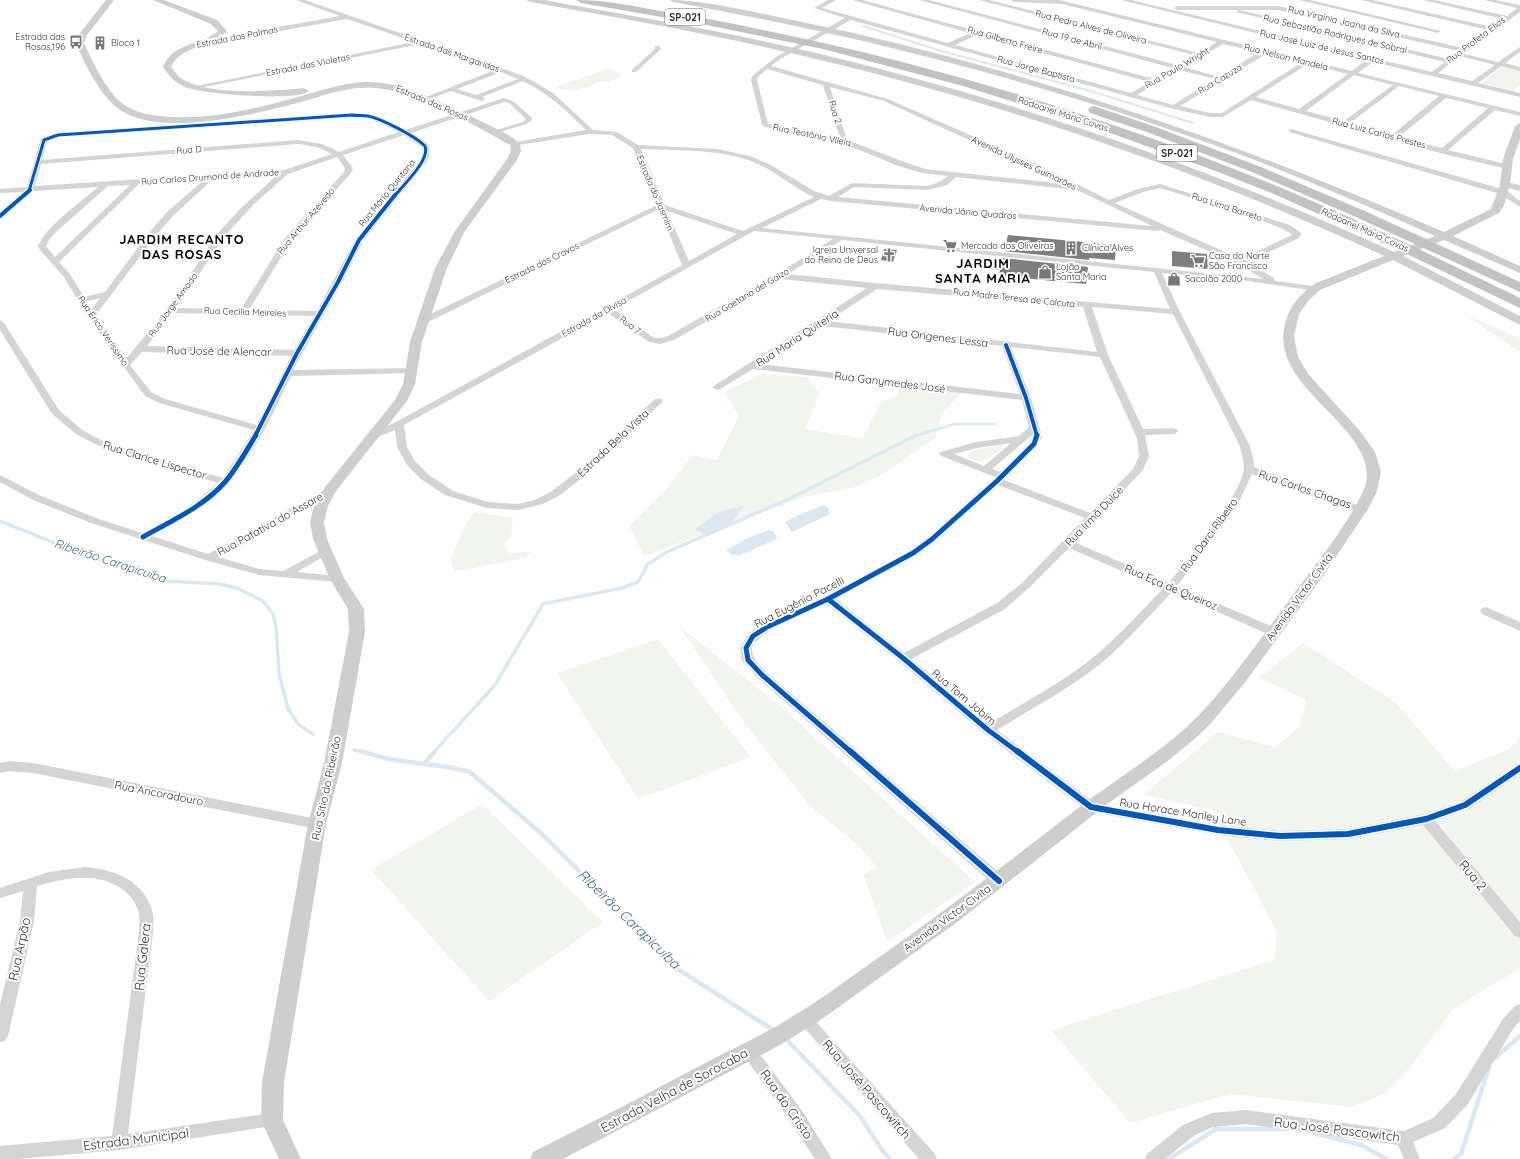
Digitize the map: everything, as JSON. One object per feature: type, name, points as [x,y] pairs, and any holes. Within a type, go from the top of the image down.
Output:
[{"type":"highway","name":"Rodoanel Mário Covas","points":[[581,0],[688,18],[788,39],[815,50],[904,66],[1086,121],[1194,159],[1323,212],[1398,244],[1520,304]]},
{"type":"highway","name":"Rodoanel Mário Covas","points":[[669,2],[810,28],[833,37],[925,60],[1045,95],[1168,135],[1240,162],[1343,205],[1520,288]]},
{"type":"highway","points":[[856,66],[884,69],[1014,106],[1086,121]]},
{"type":"main road","name":"Estrada das Rosas","points":[[110,0],[83,35],[80,43],[106,91],[120,106],[137,115],[185,121],[207,119],[255,110],[332,90],[380,85],[392,87],[425,99],[459,114],[515,144]]},
{"type":"main road","points":[[157,0],[208,20],[220,27],[222,31],[220,34],[202,43]]},
{"type":"main road","points":[[530,0],[698,30],[767,45],[815,50],[856,66],[1026,114],[1118,145],[1316,221],[1410,264],[1520,320]]},
{"type":"main road","points":[[810,28],[862,37],[1009,75],[1105,104],[1196,135],[1346,193],[1520,270]]},
{"type":"main road","name":"Estrada das Palmas","points":[[202,43],[176,54],[171,58],[167,67],[168,73],[196,88],[219,92],[241,93],[332,90]]},
{"type":"main road","name":"Avenida Victor Civita","points":[[801,1022],[916,942],[999,881],[1091,807],[1178,745],[1207,717],[1274,632],[1361,509],[1372,488],[1374,474],[1370,459],[1362,443],[1308,382],[1293,358],[1288,339],[1290,322],[1295,311],[1313,289],[1375,262],[1456,231],[1495,211],[1499,205],[1504,188],[1508,159],[1520,126]]},
{"type":"main road","points":[[370,438],[401,401],[409,384],[416,342],[441,268],[460,231],[476,206],[512,160],[516,151],[515,144]]},
{"type":"main road","name":"Rua Sítio do Ribeirão","points":[[290,1159],[272,1120],[273,1082],[317,824],[333,763],[357,632],[356,609],[348,594],[337,579],[324,552],[317,522],[321,506],[330,490],[370,438]]},
{"type":"main road","name":"Estrada Velha de Sorocaba","points":[[541,1159],[755,1048],[801,1022]]},
{"type":"street","name":"Estrada das Margaridas","points":[[299,0],[523,78],[536,85],[562,104],[592,131]]},
{"type":"street","name":"Rua Jorge Baptista","points":[[833,0],[817,6],[819,9],[850,18],[1174,107],[1219,116],[1251,98],[1307,62]]},
{"type":"street","name":"Rua Gilberto Freire","points":[[855,0],[977,32],[1154,82]]},
{"type":"street","name":"Rua 19 de Abril","points":[[922,0],[1221,79]]},
{"type":"street","name":"Rua Pedro Alves de Oliveira","points":[[982,0],[1200,55]]},
{"type":"street","points":[[1014,0],[1066,4]]},
{"type":"street","name":"Rua Nelson Mandela","points":[[1052,0],[1520,114]]},
{"type":"street","name":"Rua José Luiz de Jesus Santos","points":[[1124,0],[1434,73],[1520,95]]},
{"type":"street","points":[[1302,0],[1438,31]]},
{"type":"street","points":[[1364,0],[1492,29]]},
{"type":"street","points":[[1426,0],[1507,18]]},
{"type":"street","points":[[1487,0],[1520,8]]},
{"type":"street","name":"Rua Virginia Joana da Silva","points":[[1152,7],[1268,7],[1292,9],[1461,52],[1520,69]]},
{"type":"street","name":"Rua Sebastião Rodrigues de Sobral","points":[[1221,8],[1449,61]]},
{"type":"street","name":"Rua Profeta Elias","points":[[1434,73],[1520,8]]},
{"type":"street","points":[[1254,31],[1292,9]]},
{"type":"street","name":"Estrada das Palmas","points":[[202,43],[347,17]]},
{"type":"street","name":"Rua Teotônio Vilela","points":[[850,18],[778,58],[758,72],[754,80],[765,125],[844,140],[913,168],[954,175],[1040,183],[1079,189]]},
{"type":"street","points":[[1216,28],[1223,24]]},
{"type":"street","points":[[949,45],[977,32]]},
{"type":"street","points":[[1204,37],[1210,32]]},
{"type":"street","name":"Rua Paulo Wright","points":[[1132,95],[1223,41]]},
{"type":"street","name":"Estrada das Violetas","points":[[196,88],[420,43]]},
{"type":"street","points":[[634,71],[658,49],[657,48]]},
{"type":"street","points":[[1474,83],[1520,49]]},
{"type":"street","name":"Rua Cazuza","points":[[1174,107],[1266,52]]},
{"type":"street","points":[[1300,112],[1372,59]]},
{"type":"street","name":"Avenida Ulysses Guimarães","points":[[766,67],[886,100],[1058,178],[1164,230],[1241,262],[1274,282]]},
{"type":"street","points":[[425,99],[501,70]]},
{"type":"street","points":[[476,97],[523,78]]},
{"type":"street","name":"Rua 2","points":[[826,83],[844,140]]},
{"type":"street","points":[[1345,124],[1398,84]]},
{"type":"street","points":[[450,89],[494,103],[509,100],[530,119],[525,124],[495,132]]},
{"type":"street","points":[[1394,137],[1445,95]]},
{"type":"street","name":"Rua Luiz Carlos Prestes","points":[[1251,98],[1443,151],[1507,167]]},
{"type":"street","name":"Rua Carlos Drumond de Andrade","points":[[0,191],[285,172],[494,103]]},
{"type":"street","points":[[1443,151],[1493,108]]},
{"type":"street","name":"Rua Mário Quintana","points":[[39,162],[44,140],[49,137],[68,134],[352,115],[370,117],[404,132],[425,146],[426,152],[423,161],[359,240],[298,353],[260,428],[250,446],[225,482],[193,509],[143,537]]},
{"type":"street","name":"Estrada do Jasmim","points":[[515,144],[592,131],[616,135],[627,140],[636,147],[687,266]]},
{"type":"street","points":[[1291,131],[1504,188],[1520,188]]},
{"type":"street","name":"Rua D","points":[[39,162],[298,142],[317,144],[337,155]]},
{"type":"street","points":[[636,147],[714,152],[748,157],[767,165],[819,197]]},
{"type":"street","name":"Rua Arthur Azevedo","points":[[244,311],[288,240],[347,173],[349,168],[337,155]]},
{"type":"street","points":[[0,216],[30,190],[39,162]]},
{"type":"street","name":"Rua Jorge Amado","points":[[126,364],[171,310],[223,233],[253,201],[285,172]]},
{"type":"street","points":[[830,199],[852,185],[928,188],[944,183],[954,175]]},
{"type":"street","points":[[91,316],[155,231],[171,213],[211,177]]},
{"type":"street","name":"Rua Teotônio Vilela","points":[[1040,183],[1058,178]]},
{"type":"street","points":[[56,262],[137,182]]},
{"type":"street","name":"Rua Érico Veríssimo","points":[[106,184],[53,230],[45,239],[42,246],[44,250],[67,276],[91,316],[148,394],[162,401],[260,428]]},
{"type":"street","name":"Rua Lima Barreto","points":[[1109,203],[1153,187],[1166,188],[1264,219],[1297,233],[1296,236],[1241,262]]},
{"type":"street","points":[[1504,188],[1520,205]]},
{"type":"street","name":"Avenida Jânio Quadros","points":[[819,197],[1164,230]]},
{"type":"street","name":"Estrada da Divisa","points":[[370,438],[399,424],[608,310],[744,234],[819,197]]},
{"type":"street","points":[[660,206],[744,234]]},
{"type":"street","name":"Estrada dos Cravos","points":[[423,321],[660,206]]},
{"type":"street","name":"Avenida Jânio Quadros","points":[[1117,225],[1137,217]]},
{"type":"street","points":[[754,229],[839,239],[994,252],[1274,282],[1313,289]]},
{"type":"street","name":"Rua Gaetano del Gaizo","points":[[652,340],[666,340],[682,333],[780,276],[839,239]]},
{"type":"street","points":[[1157,270],[1176,312],[1244,444],[1248,457],[1249,469]]},
{"type":"street","name":"Rua Madre Teresa de Calcuta","points":[[780,276],[875,286],[1176,312]]},
{"type":"street","name":"Rua Maria Quiteria","points":[[717,387],[754,366],[820,324],[875,286]]},
{"type":"street","points":[[82,300],[108,294]]},
{"type":"street","name":"Rua Irmã Dulce","points":[[903,658],[1000,606],[1026,585],[1138,470],[1144,456],[1142,438],[1103,354],[1087,305]]},
{"type":"street","name":"Rua Cecilia Meireles","points":[[171,310],[319,314]]},
{"type":"street","name":"Rua 7","points":[[608,310],[652,340]]},
{"type":"street","name":"Rua Clarice Lispector","points":[[0,323],[55,412],[79,432],[100,443],[125,452],[225,482]]},
{"type":"street","name":"Rua Origenes Lessa","points":[[820,324],[1006,345],[1103,354]]},
{"type":"street","name":"Rua Eugênio Pacelli","points":[[999,881],[762,675],[748,660],[746,648],[753,636],[767,627],[828,599],[913,553],[930,540],[1000,478],[1034,444],[1037,437],[1026,398],[1006,345]]},
{"type":"street","name":"Rua José de Alencar","points":[[140,349],[298,353]]},
{"type":"street","name":"Rua Ganymedes José","points":[[754,366],[1026,398]]},
{"type":"street","points":[[288,373],[412,371]]},
{"type":"street","name":"Estrada Bela Vista","points":[[399,424],[402,447],[411,463],[425,477],[449,492],[487,506],[518,507],[539,502],[551,496],[587,469],[658,401]]},
{"type":"street","points":[[985,470],[1034,428]]},
{"type":"street","points":[[1139,432],[1174,431]]},
{"type":"street","points":[[1022,438],[976,445],[944,454],[985,470],[1000,478],[1092,517]]},
{"type":"street","name":"Rua Carlos Chagas","points":[[1249,469],[1361,509]]},
{"type":"street","name":"Rua Darci Ribeiro","points":[[988,730],[1080,673],[1120,640],[1171,586],[1231,508],[1244,484],[1249,469]]},
{"type":"street","points":[[0,478],[44,501],[95,521],[209,558],[258,572],[337,579]]},
{"type":"street","name":"Rua Patativa do Assare","points":[[209,558],[330,490]]},
{"type":"street","name":"Rua Eça de Queiroz","points":[[1067,543],[1171,586],[1274,632]]},
{"type":"street","points":[[283,575],[324,552]]},
{"type":"street","name":"Rua Tom Jobim","points":[[828,599],[903,658],[988,730],[1091,807]]},
{"type":"street","points":[[1486,611],[1520,627]]},
{"type":"street","name":"Rua Ancoradouro","points":[[0,768],[10,766],[33,768],[317,824]]},
{"type":"street","name":"Rua Horace Manley Lane","points":[[1091,807],[1218,830],[1280,836],[1348,834],[1426,819],[1465,805],[1520,768]]},
{"type":"street","name":"Rua 2","points":[[1426,819],[1520,932]]},
{"type":"street","name":"Rua Galera","points":[[0,893],[72,873],[88,872],[105,873],[124,881],[138,895],[146,914],[146,932],[120,1143]]},
{"type":"street","name":"Rua Arpão","points":[[0,1036],[27,921],[30,884]]},
{"type":"street","name":"Rua José Pascowitch","points":[[1153,1159],[1189,1130],[1212,1120],[1246,1116],[1404,1138],[1439,1123],[1462,1099],[1508,1024],[1520,1010]]},
{"type":"street","name":"Rua José Pascowitch","points":[[801,1022],[929,1159]]},
{"type":"street","name":"Rua do Cristo","points":[[755,1048],[781,1093],[824,1159]]},
{"type":"street","name":"Estrada Municipal","points":[[0,1153],[120,1143],[272,1120]]},
{"type":"street","points":[[1404,1138],[1412,1159]]},
{"type":"shaded area","points":[[1502,66],[1520,70],[1520,85],[1513,91],[1480,83]]},
{"type":"shaded area","points":[[608,68],[614,70],[622,76],[612,81],[598,82],[577,91],[555,88]]},
{"type":"shaded area","points":[[1461,312],[1520,339],[1520,352]]},
{"type":"shaded area","points":[[763,374],[807,377],[819,393],[805,429],[862,438],[881,402],[895,397],[901,387],[961,393],[942,413],[935,438],[880,476],[856,487],[805,497],[644,556],[629,526],[665,490],[693,455],[717,460],[739,416],[724,392]]},
{"type":"shaded area","points":[[1002,445],[1003,447],[999,451],[986,460],[977,461],[967,457],[968,454],[976,450]]},
{"type":"shaded area","points":[[824,505],[828,508],[830,514],[792,532],[785,522],[801,514]]},
{"type":"shaded area","points":[[744,506],[734,520],[705,535],[695,529],[720,511]]},
{"type":"shaded area","points":[[474,512],[513,518],[511,537],[504,544],[508,554],[531,551],[526,558],[454,572],[451,559],[463,529]]},
{"type":"shaded area","points":[[769,530],[774,532],[777,537],[775,540],[740,555],[731,555],[726,550],[750,537]]},
{"type":"shaded area","points":[[679,626],[778,704],[975,882],[887,942],[863,874],[877,868],[860,847],[809,805],[742,720]]},
{"type":"shaded area","points":[[658,639],[751,757],[638,799],[557,673]]},
{"type":"shaded area","points":[[1303,643],[1395,702],[1455,771],[1509,749],[1520,737],[1520,968],[1453,1009],[1409,1069],[1384,1094],[1352,1107],[1230,1094],[1130,1123],[1051,1030],[1274,960],[1277,932],[1212,810],[1143,795],[1218,732],[1276,747],[1300,726],[1306,700],[1259,678]]},
{"type":"shaded area","points":[[482,804],[603,922],[489,1001],[371,870]]},
{"type":"building","points":[[1008,235],[1116,245],[1115,260],[1089,258],[1089,260],[1004,251]]},
{"type":"building","name":"Igreja Universal do Reino de Deus","points":[[884,249],[897,250],[893,262],[881,260]]},
{"type":"building","points":[[1172,251],[1207,254],[1208,269],[1172,266]]},
{"type":"building","points":[[1003,258],[1088,267],[1086,284],[999,276],[1000,270],[993,269],[995,260],[1003,260]]},
{"type":"waterway","points":[[863,26],[938,50],[1094,92],[1193,123]]},
{"type":"waterway","points":[[915,436],[954,424],[996,424]]},
{"type":"waterway","points":[[434,752],[495,685],[543,604],[622,588],[638,582],[648,564],[667,552],[791,498],[915,436]]},
{"type":"waterway","name":"Ribeirão Carapicuíba","points":[[0,521],[85,555],[137,572],[167,581],[220,584],[237,588],[263,601],[273,614],[276,627],[279,673],[288,709],[298,724],[313,734]]},
{"type":"waterway","name":"Ribeirão Carapicuíba","points":[[354,750],[363,752]]},
{"type":"waterway","name":"Ribeirão Carapicuíba","points":[[360,751],[388,759],[424,764]]},
{"type":"waterway","points":[[424,764],[435,751]]},
{"type":"waterway","name":"Ribeirão Carapicuíba","points":[[424,764],[470,772],[543,835],[676,968],[775,1031]]},
{"type":"waterway","name":"Ribeirão Carapicuíba","points":[[1494,1059],[1520,1036]]},
{"type":"waterway","name":"Ribeirão Carapicuíba","points":[[785,1038],[860,1116],[882,1150],[890,1159]]},
{"type":"waterway","name":"Ribeirão Carapicuíba","points":[[1454,1159],[1461,1154],[1489,1067]]},
{"type":"waterway","name":"Ribeirão Carapicuíba","points":[[1169,1159],[1216,1129],[1287,1129]]},
{"type":"waterway","name":"Ribeirão Carapicuíba","points":[[1314,1133],[1361,1145],[1386,1159]]},
{"type":"cycle path","points":[[0,216],[30,190],[44,140],[58,135],[352,115],[369,116],[383,122],[416,139],[426,148],[423,161],[359,240],[338,282],[297,353],[260,429],[225,482],[193,509],[143,537]]},
{"type":"cycle path","points":[[999,881],[762,675],[748,660],[746,648],[753,636],[767,627],[828,599],[913,553],[931,540],[997,481],[1034,444],[1037,437],[1026,398],[1006,345]]},
{"type":"cycle path","points":[[828,599],[903,658],[988,730],[1091,807],[1218,830],[1280,836],[1348,834],[1426,819],[1465,805],[1520,768]]},
{"type":"place","name":"Estrada das Rosas,196","points":[[76,42]]},
{"type":"place","name":"Bloco 1","points":[[100,43]]},
{"type":"place","name":"Mercado dos Oliveiras","points":[[950,246]]},
{"type":"place","name":"Clínica Alves","points":[[1071,248]]},
{"type":"place","name":"Igreja Universal do Reino de Deus","points":[[889,255]]},
{"type":"place","name":"Casa do Norte São Francisco","points":[[1198,261]]},
{"type":"place","name":"Lojão Santa Maria","points":[[1045,272]]},
{"type":"place","name":"Sacolão 2000","points":[[1174,279]]},
{"type":"district","name":"JARDIM RECANTO DAS ROSAS","points":[[182,246]]},
{"type":"district","name":"JARDIM SANTA MARIA","points":[[983,270]]}]
